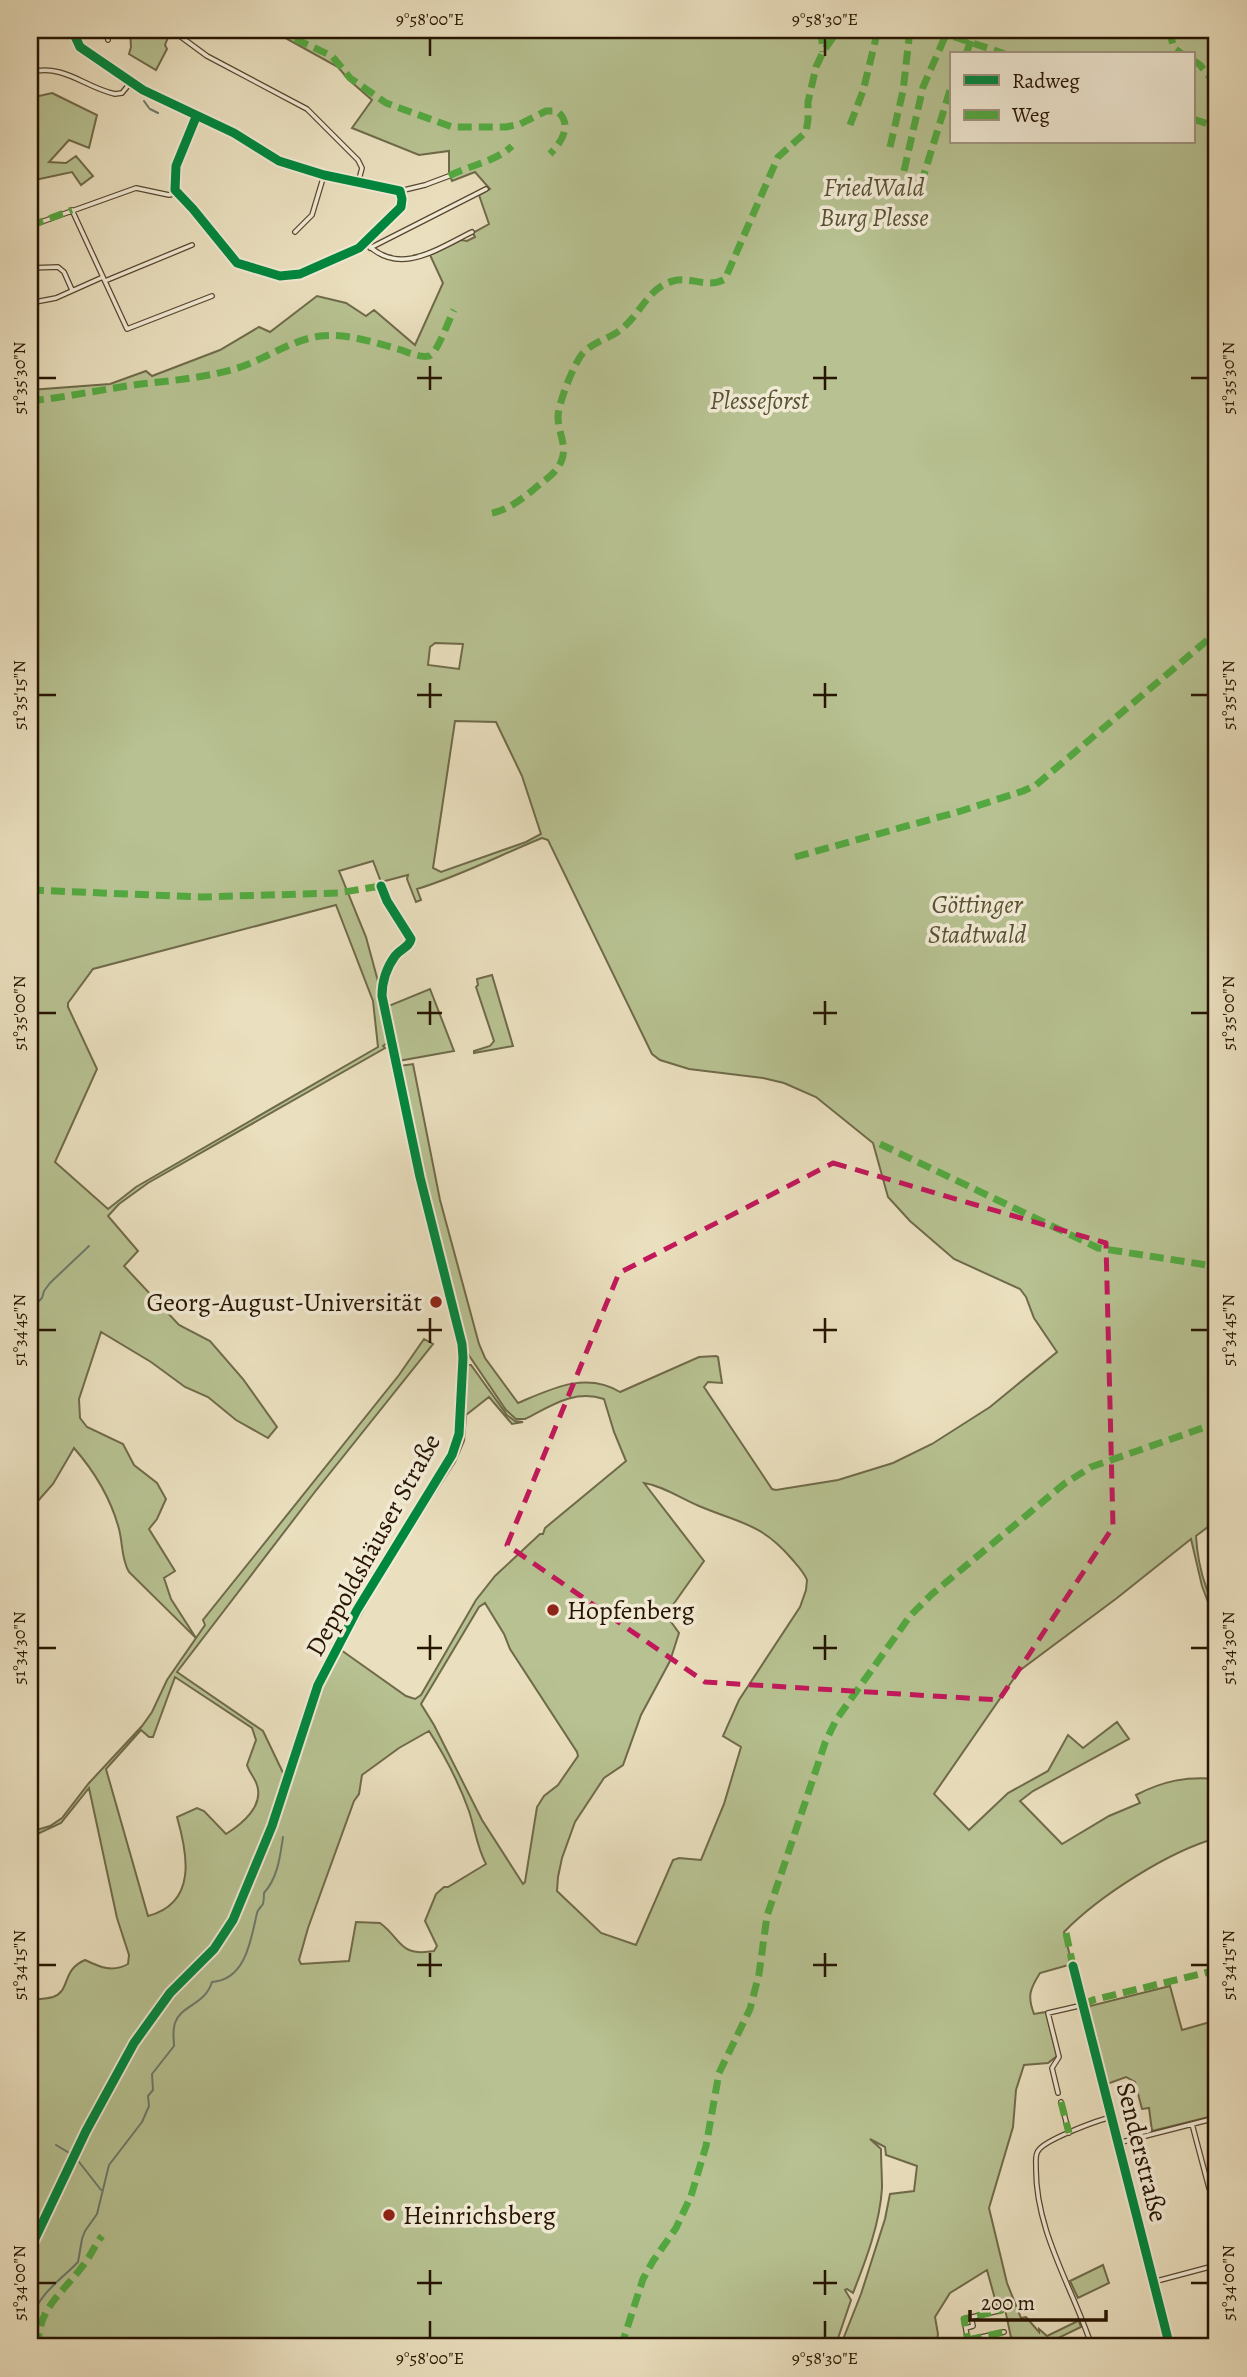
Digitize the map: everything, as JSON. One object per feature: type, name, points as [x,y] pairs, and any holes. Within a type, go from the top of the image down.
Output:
[{"type":"street","points":[[72,30],[80,47],[131,82],[196,117],[242,137],[279,161],[324,175],[400,191],[449,176]]},
{"type":"street","points":[[106,30],[108,40]]},
{"type":"street","points":[[173,31],[206,56],[301,105],[313,114],[358,160],[362,168],[358,183]]},
{"type":"street","points":[[30,72],[62,72],[115,94],[122,93],[131,82]]},
{"type":"street","points":[[196,117],[176,166],[174,184],[177,193],[226,252],[243,266],[280,276],[294,276],[332,261],[365,243],[399,211],[402,204],[400,191]]},
{"type":"street","points":[[295,232],[312,215],[324,175]]},
{"type":"street","points":[[30,226],[136,188],[169,195],[177,193]]},
{"type":"street","points":[[370,248],[486,189]]},
{"type":"street","points":[[72,210],[127,329],[212,296]]},
{"type":"street","points":[[365,243],[387,258],[406,260],[422,256],[472,232]]},
{"type":"street","points":[[30,303],[49,300],[192,245]]},
{"type":"street","points":[[30,268],[58,267],[64,272],[72,290]]},
{"type":"street","name":"Deppoldshäuser Straße","points":[[30,2249],[86,2131],[134,2043],[170,1993],[214,1949],[233,1920],[272,1826],[318,1685],[357,1610],[445,1470],[457,1443],[463,1351],[417,1165],[383,1002],[382,986],[395,957],[411,940],[387,901],[382,886]]},
{"type":"street","name":"Senderstraße","points":[[1073,1966],[1169,2346]]},
{"type":"street","points":[[1058,2093],[1052,2068],[1059,2057],[1048,2013],[1083,2005]]},
{"type":"street","points":[[1061,2102],[1069,2133]]},
{"type":"street","points":[[1092,2347],[1050,2241],[1041,2211],[1037,2186],[1038,2151],[1069,2133],[1112,2117]]},
{"type":"street","points":[[1118,2143],[1216,2118]]},
{"type":"street","points":[[1192,2124],[1209,2189],[1213,2191],[1217,2204]]},
{"type":"street","points":[[1153,2282],[1217,2265]]},
{"type":"street","points":[[969,2347],[964,2319],[1002,2310]]},
{"type":"street","points":[[968,2340],[1004,2332]]},
{"type":"street","points":[[1169,2346],[1217,2345]]},
{"type":"highlighted area","points":[[833,1163],[1106,1243],[1113,1527],[999,1700],[705,1682],[507,1545],[619,1273]]},
{"type":"green space","points":[[130,30],[171,30],[165,45],[167,49],[156,70],[129,54]]},
{"type":"green space","points":[[271,30],[1217,30],[1217,1520],[1196,1536],[1200,1568],[1215,1611],[1217,1626],[1202,1586],[1191,1539],[1019,1671],[934,1794],[969,1830],[1008,1793],[1048,1771],[1068,1735],[1083,1748],[1117,1722],[1129,1739],[1033,1791],[1020,1801],[1062,1844],[1109,1816],[1140,1803],[1136,1795],[1146,1790],[1185,1779],[1217,1779],[1217,1838],[1157,1864],[1096,1904],[1064,1932],[1072,1964],[1040,1973],[1032,1988],[1030,1997],[1034,2014],[1046,2012],[1057,2056],[1048,2063],[1024,2065],[1016,2090],[1013,2127],[989,2208],[1007,2283],[1021,2318],[1026,2317],[1039,2332],[1039,2329],[1047,2336],[1078,2319],[1081,2327],[1054,2340],[1055,2347],[1013,2347],[1005,2309],[998,2310],[987,2270],[950,2293],[935,2317],[938,2334],[936,2347],[840,2347],[861,2294],[885,2219],[890,2194],[914,2191],[917,2166],[886,2155],[885,2147],[870,2139],[881,2149],[881,2201],[872,2241],[853,2293],[845,2290],[851,2300],[835,2347],[30,2347],[30,2000],[59,1994],[72,1969],[85,1960],[111,1969],[128,1964],[129,1955],[117,1918],[89,1788],[61,1823],[35,1835],[36,1842],[32,1843],[30,1832],[50,1826],[62,1818],[89,1783],[142,1726],[152,1712],[167,1680],[196,1638],[129,1572],[123,1556],[119,1529],[107,1496],[74,1448],[53,1484],[30,1510],[30,390],[110,384],[146,371],[152,376],[220,350],[259,327],[270,332],[317,296],[346,303],[366,316],[374,310],[415,345],[443,283],[430,255],[461,240],[467,241],[475,237],[473,233],[489,224],[479,195],[490,189],[475,172],[452,181],[449,174],[449,151],[419,155],[352,128],[372,100],[338,67]],"holes":[[[435,643],[463,644],[459,669],[428,665],[430,647]],[[455,721],[496,722],[522,776],[541,834],[526,842],[441,872],[433,868]],[[542,838],[548,840],[652,1054],[660,1060],[689,1069],[784,1083],[816,1097],[873,1143],[888,1197],[910,1221],[954,1259],[1020,1289],[1034,1318],[1057,1352],[990,1407],[932,1444],[893,1463],[838,1480],[776,1490],[772,1489],[704,1387],[708,1382],[722,1383],[716,1356],[699,1357],[620,1392],[594,1383],[569,1384],[518,1403],[485,1358],[479,1344],[440,1200],[413,1064],[399,1066],[427,1203],[464,1348],[506,1410],[516,1419],[525,1419],[563,1400],[583,1396],[604,1399],[626,1461],[545,1528],[543,1534],[495,1576],[476,1600],[421,1695],[415,1699],[406,1696],[341,1650],[392,1559],[455,1462],[464,1441],[466,1415],[489,1397],[512,1424],[523,1422],[515,1421],[507,1415],[471,1365],[465,1365],[454,1447],[330,1658],[311,1697],[285,1777],[263,1731],[177,1672],[314,1493],[433,1344],[424,1339],[399,1375],[203,1620],[205,1625],[196,1638],[171,1599],[164,1578],[175,1571],[149,1529],[166,1499],[157,1483],[134,1465],[123,1444],[87,1427],[80,1418],[79,1399],[101,1332],[151,1362],[185,1387],[208,1397],[236,1420],[268,1438],[277,1427],[243,1379],[210,1341],[179,1325],[124,1266],[138,1251],[108,1216],[119,1204],[148,1183],[385,1048],[383,1046],[390,1041],[381,986],[366,937],[339,871],[373,861],[381,882],[408,875],[416,902],[421,900],[417,889]],[[336,905],[373,1001],[378,1047],[136,1187],[108,1209],[55,1162],[97,1069],[68,1007],[68,1003],[93,969]],[[644,1483],[665,1489],[770,1538],[800,1569],[807,1580],[806,1590],[800,1607],[739,1700],[723,1736],[741,1747],[724,1804],[701,1860],[673,1860],[636,1945],[601,1933],[557,1891],[558,1877],[575,1822],[604,1778],[623,1765],[641,1715],[670,1661],[679,1633],[669,1619],[670,1609],[704,1561]],[[485,1603],[510,1649],[578,1756],[558,1785],[544,1796],[537,1807],[523,1884],[482,1820],[421,1704],[479,1607]],[[175,1677],[252,1728],[256,1740],[247,1765],[256,1782],[258,1793],[250,1814],[226,1834],[204,1811],[197,1808],[177,1817],[186,1862],[182,1889],[164,1910],[148,1916],[106,1769],[141,1730],[153,1737]],[[429,1731],[461,1790],[486,1864],[436,1894],[425,1921],[437,1946],[434,1951],[407,1949],[380,1923],[356,1922],[349,1961],[301,1964],[299,1960],[308,1928],[354,1801],[359,1794],[362,1775],[399,1748]]]},
{"type":"green space","points":[[52,93],[97,115],[89,148],[69,140],[49,162],[66,163],[76,156],[93,176],[81,185],[72,172],[30,181],[30,98]]},
{"type":"green space","points":[[492,975],[513,1046],[474,1053],[490,1046],[494,1041],[476,987],[477,979]]},
{"type":"green space","points":[[430,989],[454,1051],[398,1061],[386,1007]]},
{"type":"green space","points":[[1170,1986],[1182,2030],[1217,2020],[1217,2115],[1152,2131],[1149,2108],[1142,2109],[1135,2082],[1126,2077],[1107,2084],[1088,2010],[1090,2006]]},
{"type":"green space","points":[[1103,2265],[1109,2283],[1078,2298],[1070,2281]]},
{"type":"waterway","points":[[144,101],[149,108]]},
{"type":"waterway","points":[[150,109],[158,113]]},
{"type":"waterway","points":[[395,1068],[444,1286]]},
{"type":"waterway","points":[[30,1315],[31,1309],[42,1298],[50,1283],[89,1246]]},
{"type":"waterway","points":[[336,1645],[381,1563],[424,1498]]},
{"type":"waterway","points":[[286,1773],[306,1709],[324,1667]]},
{"type":"waterway","points":[[30,2341],[35,2309],[52,2287],[78,2262],[85,2231],[97,2214],[109,2165],[142,2122],[149,2106],[148,2096],[153,2090],[152,2074],[174,2046],[174,2029],[178,2017],[204,1996],[212,1982],[223,1980],[240,1966],[249,1946],[257,1912],[263,1904],[264,1893],[278,1867],[283,1837]]},
{"type":"waterway","points":[[56,2145],[71,2154]]},
{"type":"waterway","points":[[76,2158],[101,2190]]},
{"type":"marked path","points":[[276,30],[332,56],[350,78],[386,103],[452,127],[506,127],[520,124],[546,111],[557,111],[562,116],[565,127],[562,139],[550,154]]},
{"type":"marked path","points":[[821,30],[823,52]]},
{"type":"marked path","points":[[492,513],[519,501],[550,476],[560,464],[563,449],[558,423],[559,411],[571,374],[583,353],[619,331],[650,296],[664,285],[680,280],[712,283],[725,279],[778,157],[806,132],[808,102],[816,67],[838,30]]},
{"type":"marked path","points":[[850,125],[863,91],[876,30]]},
{"type":"marked path","points":[[890,147],[903,91],[910,30]]},
{"type":"marked path","points":[[934,30],[999,52]]},
{"type":"marked path","points":[[904,171],[923,87],[948,30]]},
{"type":"marked path","points":[[967,52],[975,30]]},
{"type":"marked path","points":[[1169,30],[1174,48],[1179,52]]},
{"type":"marked path","points":[[1194,61],[1217,86]]},
{"type":"marked path","points":[[921,184],[950,90]]},
{"type":"marked path","points":[[1194,119],[1217,127]]},
{"type":"marked path","points":[[449,176],[490,160],[512,146]]},
{"type":"marked path","points":[[30,226],[72,210]]},
{"type":"marked path","points":[[30,401],[221,372],[242,366],[297,342],[320,336],[350,337],[429,356],[439,343],[454,310]]},
{"type":"marked path","points":[[795,857],[961,811],[1036,785],[1217,632]]},
{"type":"marked path","points":[[30,890],[201,897],[338,893],[381,886]]},
{"type":"marked path","points":[[880,1144],[1098,1248],[1213,1266],[1211,1256],[1217,922]]},
{"type":"marked path","points":[[621,2347],[643,2279],[676,2228],[691,2196],[706,2146],[719,2073],[750,2009],[759,1974],[767,1916],[825,1743],[836,1720],[910,1616],[932,1594],[1064,1484],[1091,1467],[1217,1423]]},
{"type":"marked path","points":[[1066,1933],[1073,1966]]},
{"type":"marked path","points":[[1083,2005],[1093,2000],[1217,1970]]},
{"type":"marked path","points":[[1061,2102],[1069,2133]]},
{"type":"marked path","points":[[38,2347],[46,2312],[84,2264],[102,2236]]},
{"type":"marked path","points":[[969,2347],[964,2319],[1002,2310]]},
{"type":"marked path","points":[[968,2340],[1004,2332]]},
{"type":"cycle path","points":[[72,30],[80,47],[143,90],[234,133],[279,161],[324,175],[400,191],[401,207],[359,248],[300,274],[280,276],[237,263],[175,190],[176,166],[196,117]]},
{"type":"cycle path","points":[[30,2249],[86,2131],[134,2043],[170,1993],[214,1949],[233,1920],[272,1826],[318,1685],[357,1610],[452,1455],[459,1434],[462,1344],[420,1177],[382,996],[390,965],[411,939],[387,901],[381,886]]},
{"type":"cycle path","points":[[1073,1966],[1170,2347]]},
{"type":"place","name":"Georg-August-Universität","points":[[436,1302]]},
{"type":"place","name":"Hopfenberg","points":[[553,1610]]},
{"type":"place","name":"Heinrichsberg","points":[[389,2215]]},
{"type":"park label","name":"FriedWald Burg Plesse","points":[[874,202]]},
{"type":"park label","name":"Plesseforst","points":[[759,400]]},
{"type":"park label","name":"Göttinger Stadtwald","points":[[977,919]]}]
